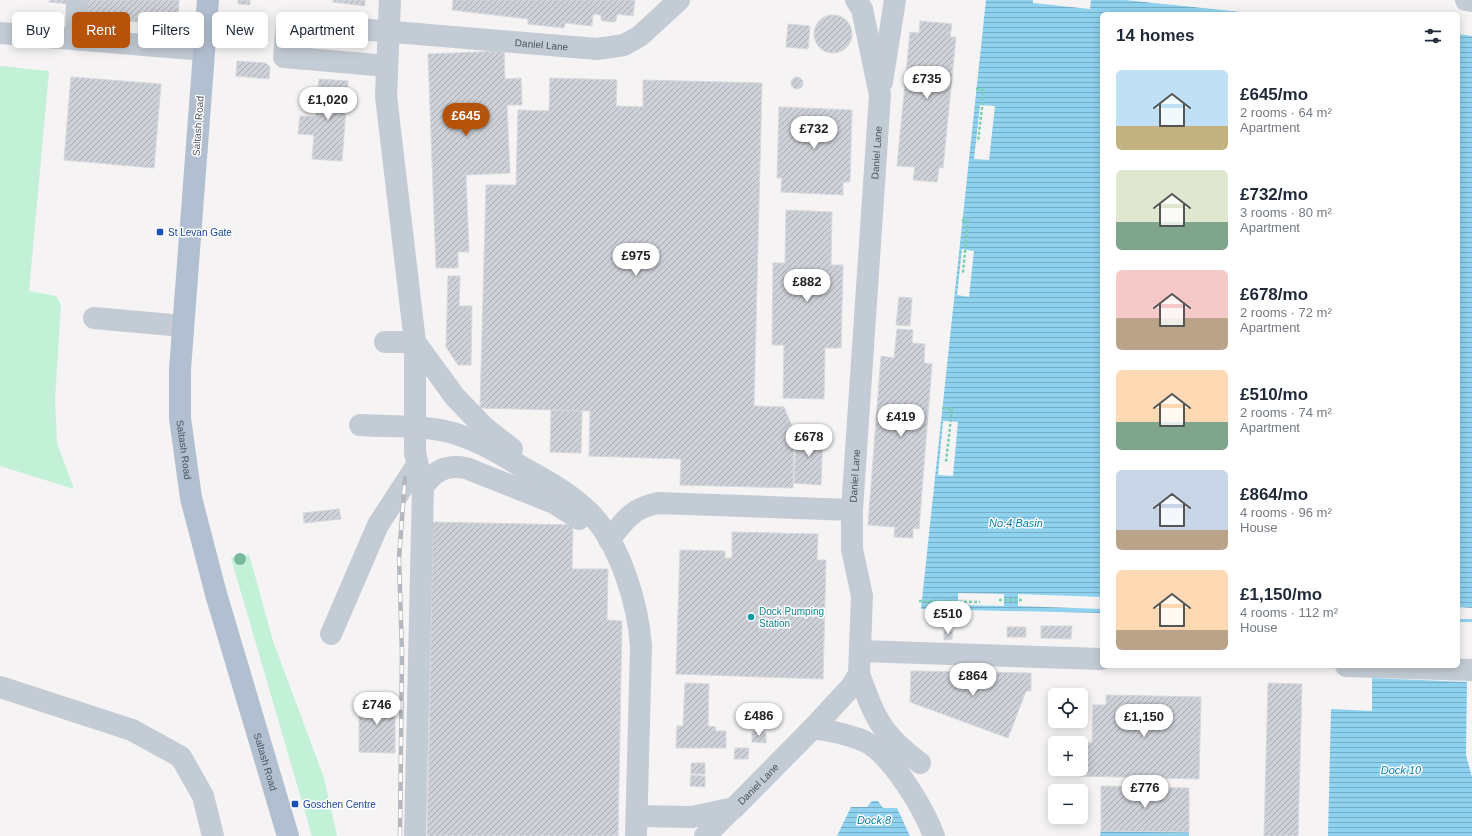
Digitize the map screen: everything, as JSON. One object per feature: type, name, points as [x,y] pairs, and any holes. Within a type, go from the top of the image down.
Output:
[{"type":"main road","name":"Saltash Road","points":[[208,0],[180,369],[180,418],[191,498],[216,594],[288,836]]},
{"type":"street","points":[[77,12],[78,0]]},
{"type":"street","points":[[390,0],[387,104],[415,342],[415,453],[423,487],[415,836]]},
{"type":"street","name":"Daniel Lane","points":[[387,66],[284,57],[287,23],[597,49],[624,45],[640,36],[680,0]]},
{"type":"street","name":"Daniel Lane","points":[[637,826],[734,808],[814,728],[851,687],[859,674],[862,596],[852,549],[852,510],[880,95],[862,9],[856,0]]},
{"type":"street","points":[[880,95],[895,0]]},
{"type":"street","points":[[1466,0],[1472,1]]},
{"type":"street","points":[[0,33],[72,39]]},
{"type":"street","points":[[130,44],[204,50]]},
{"type":"street","points":[[94,318],[183,326]]},
{"type":"street","points":[[384,342],[415,342]]},
{"type":"street","points":[[415,342],[455,397],[471,415],[569,495],[597,521],[609,540],[628,580],[640,626],[641,646],[637,826]]},
{"type":"street","points":[[360,425],[443,431],[476,442],[504,456],[569,495]]},
{"type":"street","points":[[331,634],[378,525],[417,465]]},
{"type":"street","points":[[423,487],[432,475],[441,470],[455,467],[466,468],[554,503],[609,540]]},
{"type":"street","points":[[609,540],[630,515],[638,509],[658,504],[852,510]]},
{"type":"street","points":[[860,651],[1100,659]]},
{"type":"street","points":[[1409,668],[1472,670]]},
{"type":"street","points":[[814,728],[840,733],[920,763],[894,741],[880,725],[859,674]]},
{"type":"street","points":[[0,687],[132,730],[181,757],[203,796],[213,836]]},
{"type":"street","points":[[865,742],[882,754],[918,801],[934,836]]},
{"type":"street","points":[[705,836],[734,808]]},
{"type":"path","points":[[976,89],[984,90],[978,142]]},
{"type":"path","points":[[962,220],[968,221],[963,274]]},
{"type":"path","points":[[942,408],[952,409],[946,462]]},
{"type":"path","points":[[999,600],[1023,600]]},
{"type":"path","points":[[919,601],[980,602]]},
{"type":"green space","points":[[0,66],[49,71],[29,291],[56,296],[61,305],[55,400],[57,443],[74,489],[0,466]]},
{"type":"green space","points":[[249,554],[273,641],[324,778],[337,836],[312,836],[231,558]]},
{"type":"water","name":"No.4 Basin","points":[[986,0],[1126,0],[1243,12],[1100,12],[1100,613],[921,609]]},
{"type":"water","points":[[1460,34],[1472,36],[1472,622],[1460,622]]},
{"type":"water","name":"Dock 10","points":[[1372,678],[1467,682],[1466,755],[1472,777],[1472,836],[1328,836],[1331,709],[1372,711]]},
{"type":"water","name":"Dock 8","points":[[872,801],[878,801],[883,808],[897,808],[910,836],[837,836],[851,807],[867,807]]},
{"type":"water","points":[[1101,831],[1189,832],[1189,836],[1100,836]]},
{"type":"pier","points":[[1033,0],[1091,0],[1090,9],[1033,3]]},
{"type":"pier","points":[[1127,0],[1146,0],[1263,12],[1244,12]]},
{"type":"pier","points":[[980,105],[995,106],[989,160],[974,159]]},
{"type":"pier","points":[[962,249],[974,251],[969,297],[957,295]]},
{"type":"pier","points":[[943,421],[958,422],[953,476],[938,475]]},
{"type":"pier","points":[[958,593],[1004,594],[1004,606],[958,605]]},
{"type":"pier","points":[[1018,594],[1100,597],[1100,609],[1018,606]]},
{"type":"pier","points":[[1460,607],[1472,608],[1472,619],[1460,619]]},
{"type":"building","points":[[50,0],[68,0],[68,4],[49,2]]},
{"type":"building","points":[[84,0],[179,0],[178,12],[138,12],[138,22],[130,21],[130,12],[83,12]]},
{"type":"building","points":[[238,0],[250,0],[250,5],[238,4]]},
{"type":"building","points":[[333,0],[365,0],[365,6],[333,2]]},
{"type":"building","points":[[453,0],[635,0],[633,16],[617,14],[616,21],[613,22],[601,20],[601,15],[593,14],[592,26],[565,23],[564,28],[528,24],[528,19],[452,10]]},
{"type":"building","points":[[833,15],[843,18],[849,24],[852,34],[849,44],[843,50],[833,53],[823,50],[817,44],[814,34],[817,24],[823,18]]},
{"type":"building","points":[[920,21],[952,24],[950,37],[956,37],[943,168],[939,167],[937,182],[913,180],[915,167],[897,166],[910,32],[919,33]]},
{"type":"building","points":[[788,24],[810,26],[808,49],[786,47]]},
{"type":"building","points":[[504,51],[505,79],[521,78],[522,105],[507,105],[510,173],[466,175],[469,252],[458,252],[458,268],[436,268],[428,54]]},
{"type":"building","points":[[237,61],[266,63],[270,67],[269,79],[236,76]]},
{"type":"building","points":[[71,77],[161,84],[154,168],[64,160]]},
{"type":"building","points":[[795,77],[799,77],[803,83],[799,89],[795,89],[791,85],[791,81]]},
{"type":"building","points":[[550,78],[617,80],[616,106],[643,107],[643,80],[762,83],[754,406],[784,407],[794,431],[793,488],[680,485],[681,459],[589,456],[590,411],[480,408],[486,185],[516,185],[518,110],[549,111]]},
{"type":"building","points":[[319,79],[348,81],[342,161],[312,159],[314,135],[298,134],[300,116],[316,117]]},
{"type":"building","points":[[779,107],[852,110],[850,182],[843,182],[843,195],[781,192],[782,178],[777,178]]},
{"type":"building","points":[[786,210],[832,212],[831,265],[843,265],[841,348],[825,348],[824,399],[783,398],[784,345],[772,345],[773,263],[785,263]]},
{"type":"building","points":[[448,276],[460,276],[459,306],[472,306],[471,365],[458,365],[446,347]]},
{"type":"building","points":[[899,297],[912,298],[910,326],[896,325]]},
{"type":"building","points":[[897,329],[913,330],[912,343],[925,344],[924,363],[932,364],[919,529],[913,528],[913,538],[894,537],[895,527],[868,525],[881,356],[894,358]]},
{"type":"building","points":[[551,410],[582,411],[581,453],[550,452]]},
{"type":"building","points":[[796,432],[823,433],[821,485],[794,483]]},
{"type":"building","points":[[339,509],[341,519],[304,523],[303,513]]},
{"type":"building","points":[[433,522],[573,525],[572,569],[608,569],[607,620],[622,621],[618,836],[427,836]]},
{"type":"building","name":"Dock Pumping Station","points":[[732,532],[818,534],[817,560],[826,560],[823,679],[676,674],[680,550],[725,551],[725,558],[732,558]]},
{"type":"building","points":[[1041,626],[1072,626],[1071,639],[1041,638]]},
{"type":"building","points":[[1007,627],[1026,627],[1026,637],[1007,637]]},
{"type":"building","points":[[944,630],[953,630],[952,639],[944,640]]},
{"type":"building","points":[[911,671],[1031,673],[1031,691],[1026,691],[1008,738],[910,702]]},
{"type":"building","points":[[685,683],[709,684],[708,726],[716,727],[715,731],[726,731],[726,748],[676,748],[677,726],[683,726]]},
{"type":"building","points":[[1268,683],[1302,684],[1298,836],[1264,836]]},
{"type":"building","points":[[1106,695],[1201,697],[1199,779],[1080,776],[1088,776],[1088,743],[1092,743],[1093,705],[1106,705]]},
{"type":"building","points":[[359,699],[395,700],[395,753],[359,752]]},
{"type":"building","points":[[752,731],[766,732],[766,743],[752,742]]},
{"type":"building","points":[[735,748],[749,748],[748,759],[734,759]]},
{"type":"building","points":[[691,763],[705,763],[705,774],[691,774]]},
{"type":"building","points":[[691,775],[705,776],[705,787],[690,786]]},
{"type":"building","points":[[1101,786],[1189,788],[1189,832],[1101,831]]},
{"type":"railway","points":[[400,836],[402,653],[399,558],[405,478]]},
{"type":"place","name":"St Levan Gate","points":[[160,232]]},
{"type":"place","name":"Dock Pumping Station","points":[[751,617]]},
{"type":"place","name":"Goschen Centre","points":[[295,804]]}]
